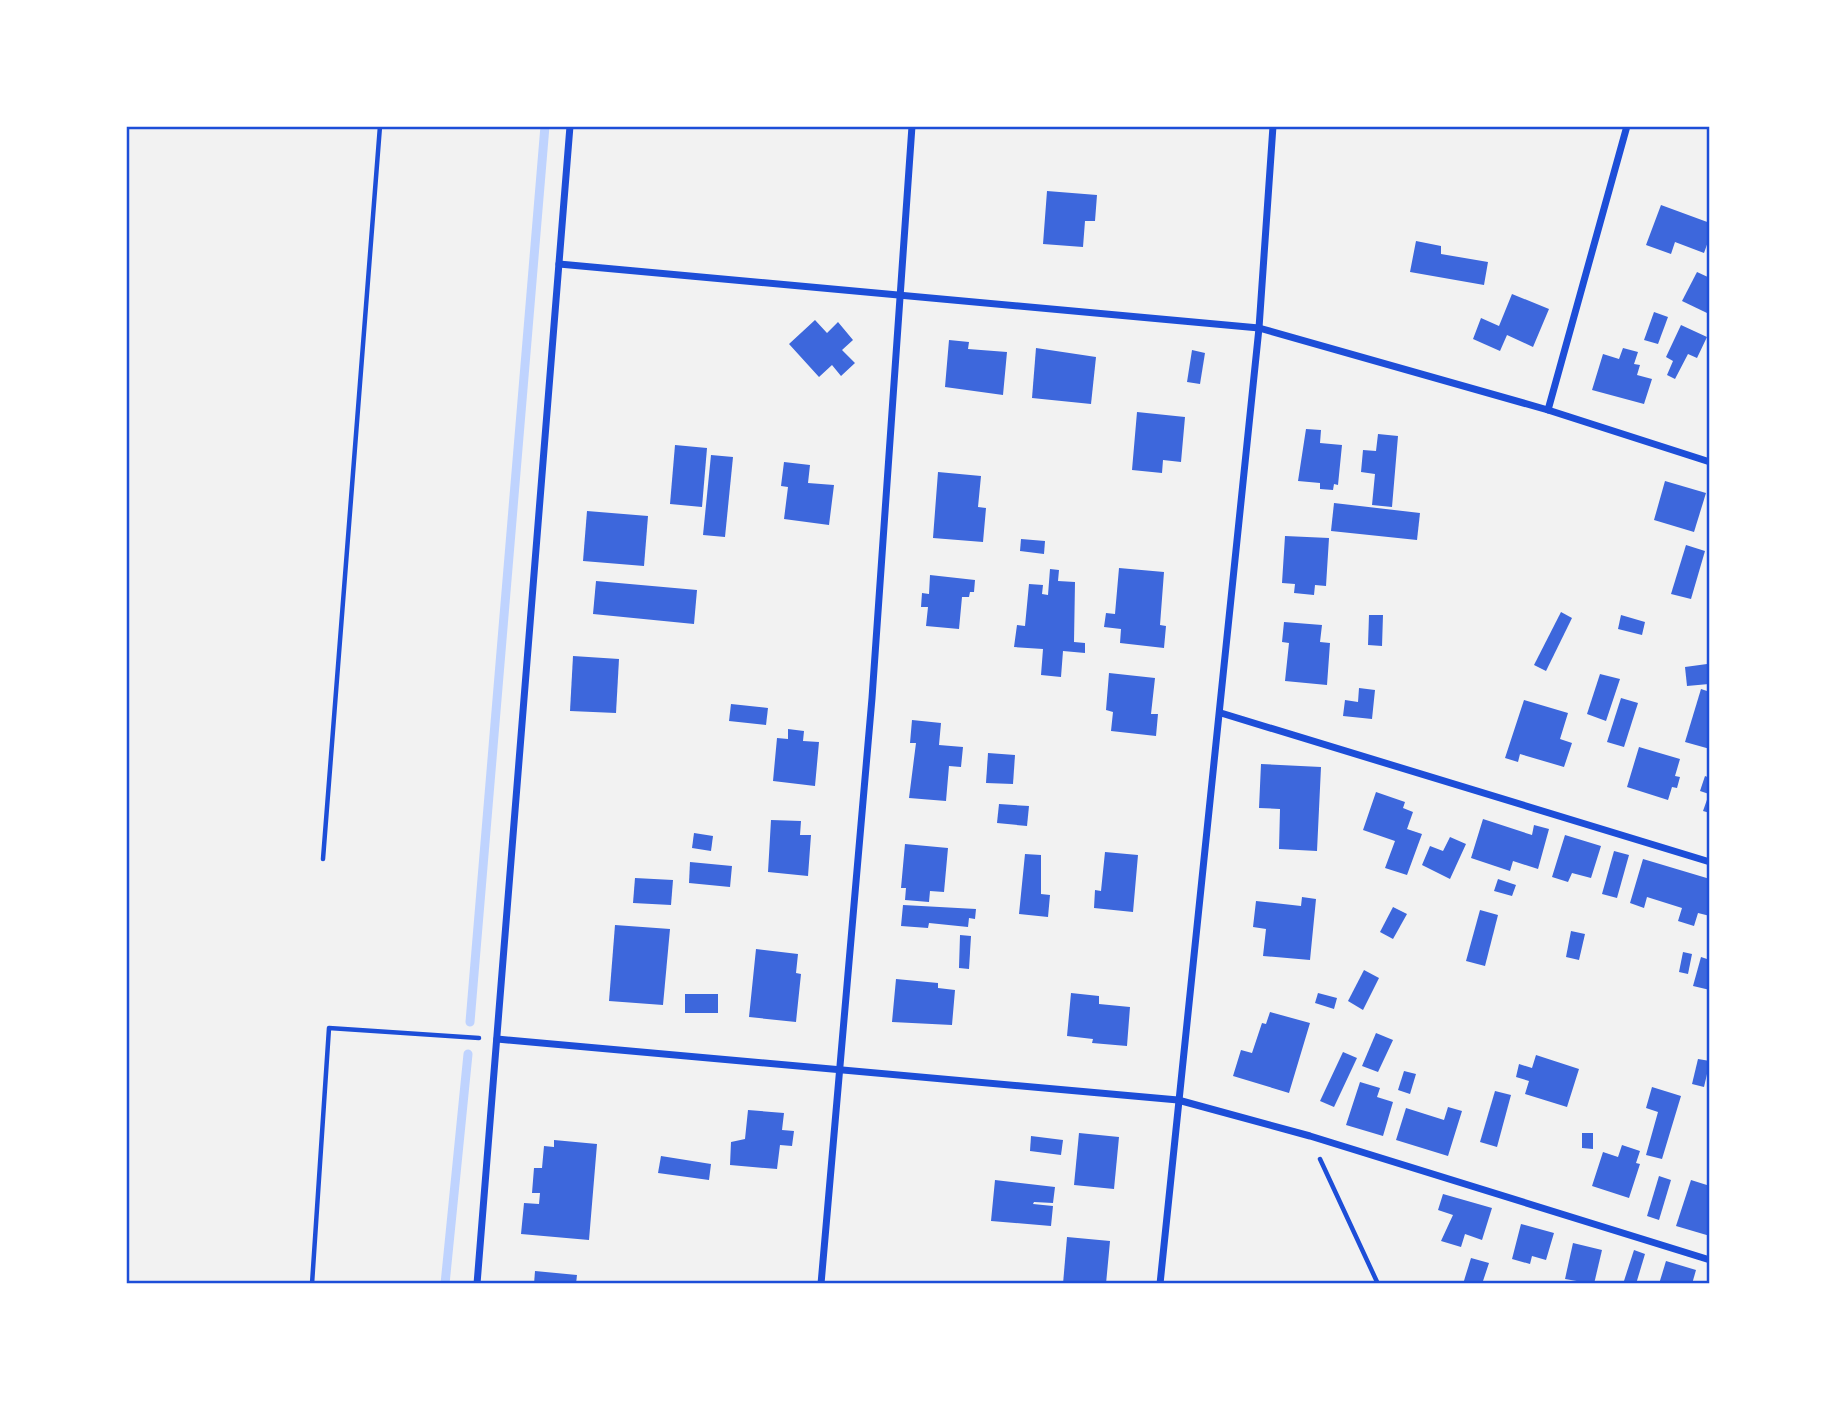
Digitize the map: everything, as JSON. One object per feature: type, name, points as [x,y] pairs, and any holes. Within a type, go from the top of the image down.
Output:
[{"type":"street","points":[[477,1284],[570,126]]},
{"type":"street","points":[[821,1284],[837,1068],[872,698],[912,126]]},
{"type":"street","points":[[1160,1284],[1259,328],[1273,126]]},
{"type":"street","points":[[1548,411],[1627,126]]},
{"type":"street","points":[[559,264],[1259,328],[1548,411],[1710,461]]},
{"type":"street","points":[[1220,713],[1710,862]]},
{"type":"street","points":[[497,1039],[1178,1100],[1310,1136],[1710,1260]]},
{"type":"path","points":[[323,859],[380,126]]},
{"type":"path","points":[[312,1284],[329,1028],[497,1039]]},
{"type":"path","points":[[1310,1136],[1378,1284]]},
{"type":"building","points":[[1047,191],[1097,195],[1095,221],[1085,221],[1083,247],[1043,244]]},
{"type":"building","points":[[1661,205],[1710,223],[1710,236],[1704,253],[1675,242],[1671,254],[1646,245]]},
{"type":"building","points":[[1416,241],[1441,246],[1441,254],[1488,262],[1484,285],[1410,272]]},
{"type":"building","points":[[1697,272],[1710,278],[1707,313],[1682,301]]},
{"type":"building","points":[[1512,294],[1549,309],[1533,347],[1507,335],[1500,351],[1473,339],[1481,318],[1499,326]]},
{"type":"building","points":[[1654,312],[1668,317],[1658,344],[1644,340]]},
{"type":"building","points":[[815,320],[827,333],[838,322],[853,340],[842,350],[855,363],[841,376],[832,365],[819,377],[789,344]]},
{"type":"building","points":[[1681,325],[1707,337],[1697,358],[1688,354],[1675,379],[1667,375],[1673,361],[1666,357]]},
{"type":"building","points":[[949,340],[969,342],[968,349],[1007,352],[1003,395],[945,387]]},
{"type":"building","points":[[1036,348],[1096,357],[1091,404],[1032,398]]},
{"type":"building","points":[[1623,348],[1638,352],[1634,364],[1640,365],[1637,375],[1652,379],[1644,404],[1592,390],[1603,354],[1619,359]]},
{"type":"building","points":[[1192,350],[1205,353],[1200,384],[1187,382]]},
{"type":"building","points":[[1137,412],[1185,417],[1181,462],[1163,460],[1162,473],[1132,470]]},
{"type":"building","points":[[1306,429],[1321,430],[1320,443],[1342,445],[1338,485],[1334,484],[1333,490],[1320,489],[1320,483],[1298,481]]},
{"type":"building","points":[[1378,434],[1398,436],[1392,507],[1372,505],[1375,474],[1361,472],[1363,450],[1376,451]]},
{"type":"building","points":[[675,445],[707,448],[702,507],[670,504]]},
{"type":"building","points":[[711,455],[733,457],[725,537],[703,535]]},
{"type":"building","points":[[784,462],[810,465],[808,483],[834,485],[829,525],[784,519],[788,487],[781,486]]},
{"type":"building","points":[[938,472],[981,476],[978,507],[986,508],[983,542],[933,538]]},
{"type":"building","points":[[1665,481],[1706,493],[1694,532],[1654,520]]},
{"type":"building","points":[[1334,503],[1420,513],[1417,540],[1331,531]]},
{"type":"building","points":[[587,511],[648,516],[644,566],[583,561]]},
{"type":"building","points":[[1285,536],[1329,538],[1326,586],[1315,585],[1314,595],[1294,593],[1295,584],[1282,583]]},
{"type":"building","points":[[1021,539],[1045,541],[1044,554],[1020,551]]},
{"type":"building","points":[[1686,545],[1705,551],[1691,599],[1671,594]]},
{"type":"building","points":[[1119,568],[1164,572],[1160,625],[1166,626],[1164,648],[1120,643],[1121,629],[1104,627],[1106,613],[1115,614]]},
{"type":"building","points":[[1050,569],[1059,570],[1058,581],[1075,582],[1074,642],[1085,643],[1085,653],[1063,651],[1061,677],[1041,675],[1043,649],[1014,647],[1017,625],[1025,626],[1029,584],[1043,585],[1042,594],[1048,595]]},
{"type":"building","points":[[930,575],[975,580],[974,592],[970,592],[969,597],[962,597],[959,629],[926,626],[928,607],[921,607],[922,593],[929,594]]},
{"type":"building","points":[[596,581],[697,590],[694,624],[593,614]]},
{"type":"building","points":[[1561,612],[1572,618],[1546,671],[1534,665]]},
{"type":"building","points":[[1369,615],[1383,615],[1382,646],[1368,645]]},
{"type":"building","points":[[1621,615],[1645,622],[1642,635],[1618,629]]},
{"type":"building","points":[[1284,622],[1322,625],[1320,642],[1330,643],[1327,685],[1285,681],[1289,643],[1282,642]]},
{"type":"building","points":[[573,656],[619,659],[616,713],[570,711]]},
{"type":"building","points":[[1707,664],[1709,684],[1687,686],[1685,667]]},
{"type":"building","points":[[1109,673],[1155,678],[1151,714],[1158,714],[1156,736],[1111,731],[1113,712],[1106,710]]},
{"type":"building","points":[[1600,674],[1620,679],[1606,721],[1587,714]]},
{"type":"building","points":[[1359,688],[1375,690],[1372,719],[1343,716],[1345,700],[1358,702]]},
{"type":"building","points":[[1701,689],[1710,692],[1710,749],[1685,742]]},
{"type":"building","points":[[1621,698],[1638,703],[1624,747],[1607,742]]},
{"type":"building","points":[[1524,700],[1568,713],[1560,739],[1572,743],[1564,767],[1520,754],[1518,762],[1505,758]]},
{"type":"building","points":[[731,704],[768,708],[766,725],[729,721]]},
{"type":"building","points":[[912,720],[941,723],[939,745],[963,747],[961,767],[949,766],[946,801],[909,798],[916,743],[910,743]]},
{"type":"building","points":[[788,729],[804,731],[803,741],[819,742],[815,786],[773,781],[777,738],[788,739]]},
{"type":"building","points":[[1639,747],[1680,759],[1675,776],[1680,777],[1677,788],[1672,787],[1668,800],[1627,787]]},
{"type":"building","points":[[988,753],[1015,755],[1013,784],[986,783]]},
{"type":"building","points":[[1261,764],[1321,767],[1317,851],[1279,849],[1280,809],[1259,808]]},
{"type":"building","points":[[1705,776],[1710,778],[1710,813],[1703,811],[1709,794],[1700,791]]},
{"type":"building","points":[[1376,792],[1405,802],[1403,808],[1413,812],[1407,829],[1422,834],[1407,875],[1385,868],[1395,841],[1363,830]]},
{"type":"building","points":[[999,804],[1029,806],[1027,826],[997,823]]},
{"type":"building","points":[[1483,819],[1532,835],[1534,825],[1549,829],[1538,869],[1513,861],[1510,871],[1471,858]]},
{"type":"building","points":[[771,820],[801,821],[800,835],[811,835],[808,876],[768,872]]},
{"type":"building","points":[[694,833],[713,836],[711,851],[692,848]]},
{"type":"building","points":[[1565,835],[1601,846],[1591,878],[1572,873],[1568,882],[1552,877]]},
{"type":"building","points":[[1450,837],[1466,844],[1450,879],[1422,865],[1430,846],[1443,851]]},
{"type":"building","points":[[905,844],[948,848],[944,892],[930,891],[929,902],[905,900],[906,888],[901,888]]},
{"type":"building","points":[[1614,851],[1629,855],[1617,898],[1602,894]]},
{"type":"building","points":[[1105,852],[1138,855],[1133,912],[1094,908],[1095,890],[1101,891]]},
{"type":"building","points":[[1025,854],[1041,855],[1041,894],[1050,895],[1048,917],[1019,914]]},
{"type":"building","points":[[1643,859],[1710,879],[1710,916],[1698,913],[1694,926],[1678,921],[1682,908],[1647,897],[1644,908],[1630,903]]},
{"type":"building","points":[[690,862],[732,866],[730,887],[689,883]]},
{"type":"building","points":[[635,878],[673,880],[671,905],[633,903]]},
{"type":"building","points":[[1498,879],[1516,885],[1512,896],[1494,891]]},
{"type":"building","points":[[1302,897],[1316,899],[1310,960],[1263,956],[1266,929],[1253,927],[1256,901],[1301,906]]},
{"type":"building","points":[[903,905],[976,909],[975,919],[969,918],[968,927],[929,923],[928,928],[901,926]]},
{"type":"building","points":[[1393,907],[1407,914],[1393,939],[1380,932]]},
{"type":"building","points":[[1480,910],[1498,915],[1485,966],[1466,961]]},
{"type":"building","points":[[615,925],[670,929],[663,1005],[609,1001]]},
{"type":"building","points":[[1571,931],[1585,934],[1579,960],[1566,957]]},
{"type":"building","points":[[960,935],[971,936],[969,969],[959,968]]},
{"type":"building","points":[[756,949],[798,954],[796,973],[801,974],[796,1022],[749,1017]]},
{"type":"building","points":[[1683,952],[1692,954],[1688,974],[1679,972]]},
{"type":"building","points":[[1701,957],[1710,960],[1710,990],[1693,986]]},
{"type":"building","points":[[1364,970],[1379,978],[1363,1010],[1348,1001]]},
{"type":"building","points":[[896,979],[938,983],[938,988],[955,990],[952,1025],[892,1022]]},
{"type":"building","points":[[1071,993],[1099,996],[1099,1004],[1130,1007],[1127,1046],[1092,1043],[1093,1039],[1067,1036]]},
{"type":"building","points":[[1318,993],[1337,998],[1334,1009],[1315,1003]]},
{"type":"building","points":[[685,994],[718,994],[718,1013],[685,1013]]},
{"type":"building","points":[[1270,1012],[1310,1023],[1289,1093],[1233,1076],[1241,1050],[1252,1053],[1262,1023],[1266,1024]]},
{"type":"building","points":[[1376,1033],[1393,1040],[1378,1072],[1362,1066]]},
{"type":"building","points":[[1343,1052],[1357,1058],[1334,1107],[1320,1101]]},
{"type":"building","points":[[1536,1055],[1579,1069],[1567,1107],[1525,1094],[1529,1081],[1516,1077],[1519,1064],[1532,1068]]},
{"type":"building","points":[[1698,1059],[1710,1061],[1704,1087],[1692,1084]]},
{"type":"building","points":[[1404,1071],[1416,1074],[1410,1094],[1398,1090]]},
{"type":"building","points":[[1360,1082],[1380,1088],[1377,1097],[1393,1102],[1383,1136],[1346,1125]]},
{"type":"building","points":[[1652,1087],[1681,1096],[1662,1159],[1646,1155],[1658,1112],[1646,1108]]},
{"type":"building","points":[[1495,1091],[1511,1095],[1497,1147],[1480,1142]]},
{"type":"building","points":[[1448,1107],[1462,1111],[1448,1156],[1396,1140],[1406,1108],[1444,1120]]},
{"type":"building","points":[[748,1110],[784,1113],[782,1130],[794,1131],[792,1146],[780,1145],[777,1169],[730,1165],[731,1142],[745,1139]]},
{"type":"building","points":[[1079,1133],[1119,1137],[1114,1189],[1074,1185]]},
{"type":"building","points":[[1582,1133],[1593,1133],[1593,1149],[1582,1148]]},
{"type":"building","points":[[1031,1136],[1063,1140],[1061,1155],[1030,1151]]},
{"type":"building","points":[[554,1140],[597,1144],[589,1240],[521,1234],[524,1203],[539,1204],[540,1193],[532,1193],[534,1168],[542,1168],[544,1146],[554,1147]]},
{"type":"building","points":[[1622,1145],[1640,1151],[1636,1163],[1640,1164],[1629,1198],[1592,1186],[1603,1152],[1618,1157]]},
{"type":"building","points":[[661,1156],[711,1164],[709,1180],[658,1173]]},
{"type":"building","points":[[1659,1176],[1671,1180],[1659,1220],[1647,1216]]},
{"type":"building","points":[[995,1180],[1055,1187],[1053,1203],[1033,1204],[1053,1206],[1051,1226],[991,1221]]},
{"type":"building","points":[[1691,1180],[1710,1186],[1710,1236],[1676,1226]]},
{"type":"building","points":[[1443,1194],[1492,1208],[1482,1240],[1465,1234],[1461,1247],[1441,1241],[1453,1215],[1438,1210]]},
{"type":"building","points":[[1521,1224],[1554,1233],[1546,1260],[1532,1256],[1530,1264],[1512,1259]]},
{"type":"building","points":[[1067,1237],[1110,1241],[1106,1284],[1063,1284]]},
{"type":"building","points":[[1573,1243],[1602,1250],[1594,1284],[1565,1279]]},
{"type":"building","points":[[1634,1250],[1645,1254],[1636,1284],[1623,1284]]},
{"type":"building","points":[[1471,1258],[1489,1263],[1482,1284],[1463,1284]]},
{"type":"building","points":[[1666,1261],[1696,1270],[1692,1284],[1659,1284]]},
{"type":"building","points":[[535,1271],[577,1275],[576,1284],[534,1284]]},
{"type":"waterway","points":[[470,1022],[545,126]]},
{"type":"waterway","points":[[445,1284],[468,1054]]}]
